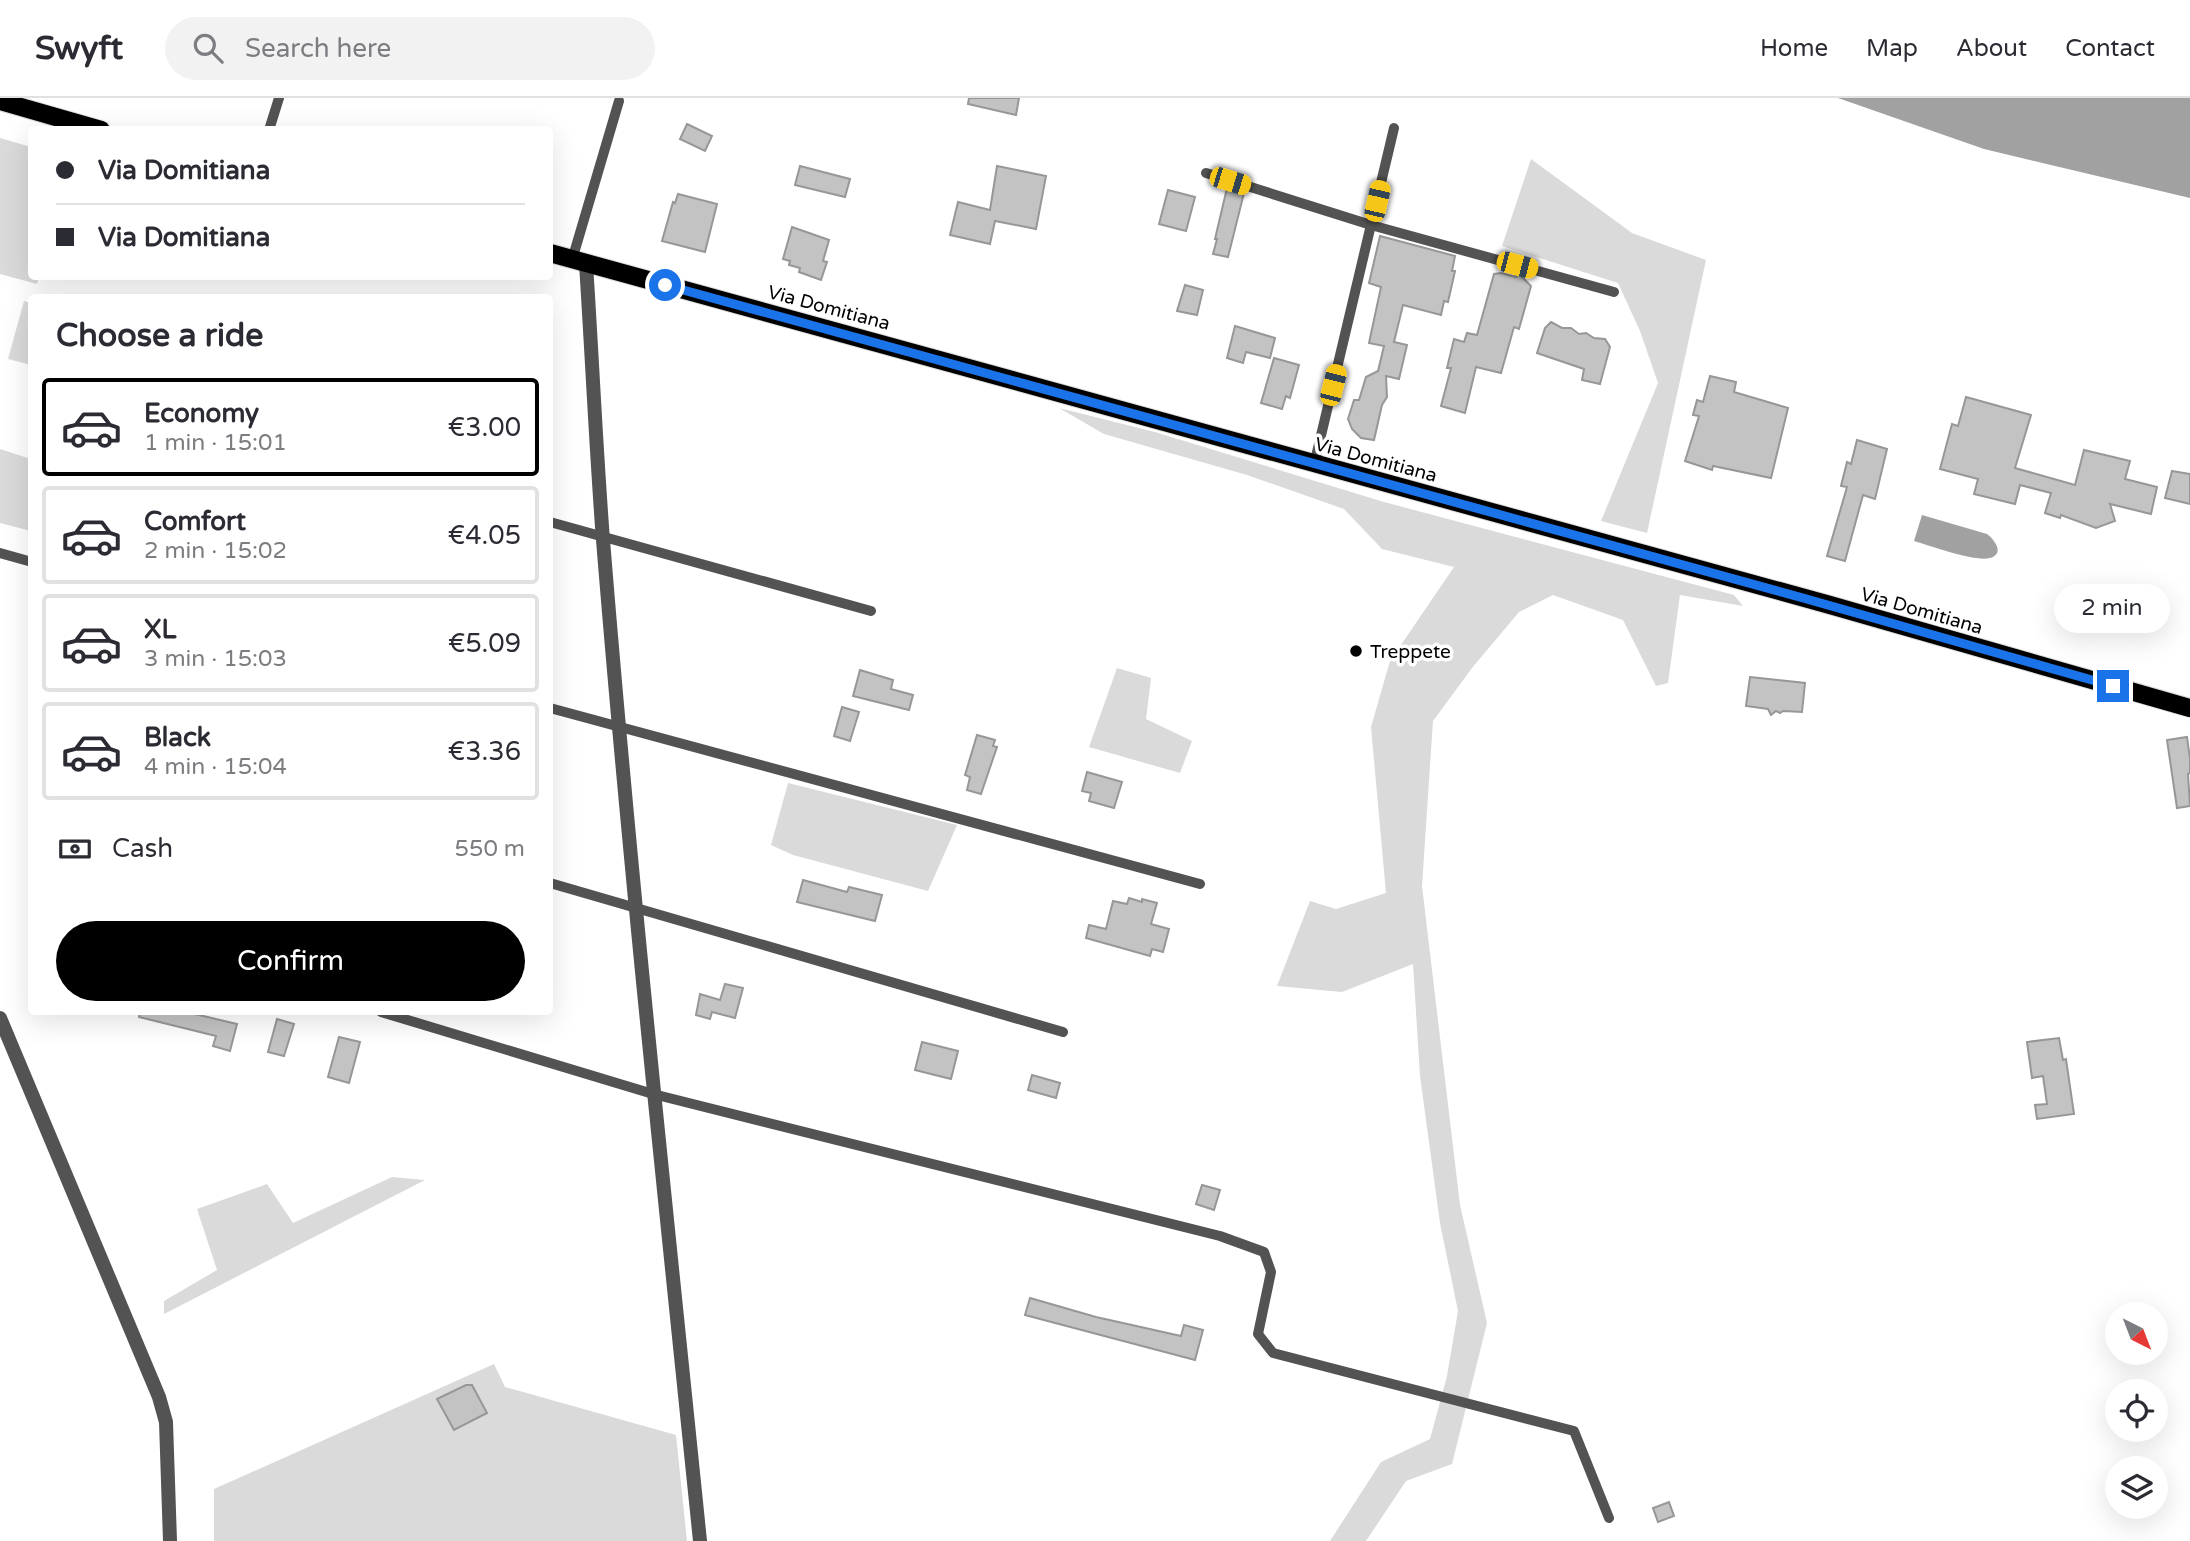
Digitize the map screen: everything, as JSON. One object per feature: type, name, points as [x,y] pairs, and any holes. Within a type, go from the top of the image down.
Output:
[{"type":"main road","points":[[0,101],[88,126]]},
{"type":"main road","name":"Via Domitiana","points":[[553,254],[1803,598],[2190,708]]},
{"type":"street","points":[[579,262],[653,1094],[701,1541]]},
{"type":"street","points":[[0,1018],[159,1397],[166,1422],[170,1541]]},
{"type":"lane","points":[[270,126],[279,98]]},
{"type":"lane","points":[[579,262],[619,101]]},
{"type":"lane","points":[[1314,465],[1394,128]]},
{"type":"lane","points":[[1206,173],[1371,225],[1614,292]]},
{"type":"lane","points":[[553,523],[871,611]]},
{"type":"lane","points":[[0,553],[28,561]]},
{"type":"lane","points":[[553,709],[1200,884]]},
{"type":"lane","points":[[553,884],[1063,1032]]},
{"type":"lane","points":[[391,1015],[653,1094],[1220,1236],[1264,1252],[1271,1272],[1258,1334],[1273,1353],[1574,1431],[1609,1518]]},
{"type":"shaded area","points":[[1838,98],[2190,98],[2190,198],[1984,149]]},
{"type":"shaded area","points":[[0,138],[28,146],[28,280],[38,280],[37,284],[0,274]]},
{"type":"shaded area","points":[[1531,159],[1632,233],[1706,260],[1647,533],[1601,521],[1658,383],[1640,331],[1618,283],[1502,246]]},
{"type":"shaded area","points":[[24,301],[28,302],[28,364],[8,359]]},
{"type":"shaded area","points":[[1059,408],[1155,432],[1384,502],[1734,595],[1743,606],[1680,595],[1668,683],[1656,686],[1623,620],[1553,595],[1519,612],[1472,668],[1433,721],[1422,886],[1460,1205],[1487,1323],[1452,1464],[1406,1481],[1366,1541],[1330,1541],[1381,1462],[1430,1439],[1447,1376],[1458,1311],[1440,1223],[1420,1076],[1413,964],[1342,992],[1277,986],[1310,901],[1336,909],[1386,893],[1371,727],[1390,661],[1454,567],[1382,549],[1344,509],[1247,475],[1104,434]]},
{"type":"shaded area","points":[[0,449],[28,458],[28,530],[0,523]]},
{"type":"shaded area","points":[[1922,515],[1987,534],[1995,543],[1997,553],[1990,558],[1974,558],[1914,541]]},
{"type":"shaded area","points":[[1117,668],[1151,678],[1146,719],[1192,741],[1180,773],[1089,747]]},
{"type":"shaded area","points":[[788,783],[957,825],[928,891],[793,855],[771,845]]},
{"type":"shaded area","points":[[392,1177],[425,1180],[164,1314],[164,1301],[217,1270],[197,1209],[267,1184],[293,1223]]},
{"type":"shaded area","points":[[494,1364],[505,1387],[676,1435],[687,1541],[214,1541],[214,1489]]},
{"type":"building","points":[[969,98],[1019,98],[1016,115],[968,104]]},
{"type":"building","points":[[687,124],[712,136],[705,151],[680,139]]},
{"type":"building","points":[[800,166],[850,179],[845,197],[795,185]]},
{"type":"building","points":[[997,166],[1046,176],[1036,229],[995,221],[990,244],[950,235],[958,202],[990,210]]},
{"type":"building","points":[[1227,188],[1244,193],[1228,257],[1213,254]]},
{"type":"building","points":[[1168,190],[1195,197],[1186,231],[1159,224]]},
{"type":"building","points":[[678,194],[717,204],[705,252],[662,241],[673,202],[675,203]]},
{"type":"building","points":[[792,227],[829,240],[823,261],[827,262],[821,280],[799,272],[800,268],[789,265],[790,261],[783,259]]},
{"type":"building","points":[[1380,236],[1455,256],[1452,271],[1455,271],[1448,302],[1444,301],[1441,315],[1403,305],[1394,342],[1407,345],[1399,379],[1386,376],[1387,397],[1382,405],[1374,440],[1361,438],[1352,429],[1348,419],[1354,400],[1359,400],[1366,377],[1378,371],[1384,346],[1369,343],[1381,287],[1369,283]]},
{"type":"building","points":[[1517,273],[1531,286],[1519,329],[1514,327],[1501,373],[1476,367],[1465,413],[1441,406],[1451,368],[1447,368],[1454,339],[1464,342],[1467,333],[1477,335],[1494,274],[1516,277]]},
{"type":"building","points":[[1185,285],[1203,290],[1197,315],[1177,311]]},
{"type":"building","points":[[1551,322],[1562,328],[1571,328],[1579,334],[1586,333],[1594,338],[1605,339],[1610,347],[1600,384],[1582,380],[1584,369],[1537,353],[1545,328]]},
{"type":"building","points":[[1235,326],[1275,338],[1270,358],[1246,352],[1243,363],[1227,358]]},
{"type":"building","points":[[1274,358],[1299,365],[1290,398],[1286,396],[1282,409],[1261,403]]},
{"type":"building","points":[[1710,376],[1736,382],[1734,392],[1788,408],[1771,478],[1713,466],[1712,470],[1685,461],[1699,416],[1693,415],[1697,400],[1703,402]]},
{"type":"building","points":[[1966,397],[2031,415],[2015,468],[2075,485],[2084,450],[2130,461],[2125,479],[2157,487],[2151,514],[2110,504],[2115,521],[2096,528],[2061,515],[2060,518],[2045,513],[2051,493],[2020,485],[2015,504],[1974,494],[1978,479],[1940,469],[1952,424],[1958,426]]},
{"type":"building","points":[[1857,440],[1887,449],[1875,499],[1863,495],[1845,561],[1827,556],[1847,487],[1841,486],[1847,462],[1851,464]]},
{"type":"building","points":[[2172,471],[2190,474],[2190,504],[2165,498]]},
{"type":"building","points":[[860,670],[893,680],[891,689],[913,695],[909,710],[853,696]]},
{"type":"building","points":[[1750,677],[1805,683],[1802,712],[1776,711],[1771,715],[1768,709],[1746,706]]},
{"type":"building","points":[[842,707],[859,712],[850,741],[834,736]]},
{"type":"building","points":[[977,735],[995,740],[993,746],[997,747],[981,794],[967,790],[970,777],[965,775]]},
{"type":"building","points":[[2187,737],[2190,806],[2177,808],[2167,740]]},
{"type":"building","points":[[1087,772],[1122,782],[1114,808],[1089,801],[1091,793],[1082,791]]},
{"type":"building","points":[[803,880],[847,892],[849,887],[882,895],[875,921],[797,902]]},
{"type":"building","points":[[1129,898],[1157,903],[1151,924],[1169,929],[1163,952],[1152,949],[1150,956],[1086,938],[1089,925],[1106,929],[1113,901],[1127,904]]},
{"type":"building","points":[[725,984],[743,988],[735,1018],[712,1012],[710,1019],[696,1015],[700,994],[720,1000]]},
{"type":"building","points":[[199,1015],[237,1024],[230,1051],[213,1046],[216,1036],[139,1017]]},
{"type":"building","points":[[277,1019],[294,1024],[284,1056],[268,1052]]},
{"type":"building","points":[[339,1037],[360,1042],[349,1083],[328,1077]]},
{"type":"building","points":[[2059,1038],[2063,1060],[2066,1059],[2074,1114],[2037,1119],[2035,1105],[2047,1104],[2043,1076],[2032,1078],[2027,1042]]},
{"type":"building","points":[[922,1042],[958,1051],[951,1079],[915,1070]]},
{"type":"building","points":[[1032,1075],[1060,1083],[1056,1098],[1028,1090]]},
{"type":"building","points":[[1202,1185],[1220,1190],[1214,1210],[1196,1204]]},
{"type":"building","points":[[1030,1298],[1096,1317],[1181,1336],[1184,1325],[1203,1330],[1195,1360],[1025,1315]]},
{"type":"building","points":[[466,1385],[472,1385],[487,1413],[454,1430],[437,1399]]},
{"type":"building","points":[[1669,1502],[1674,1516],[1658,1522],[1653,1508]]},
{"type":"place","name":"Treppete","points":[[1356,651]]},
{"type":"route","points":[[665,285],[2113,686]]}]
